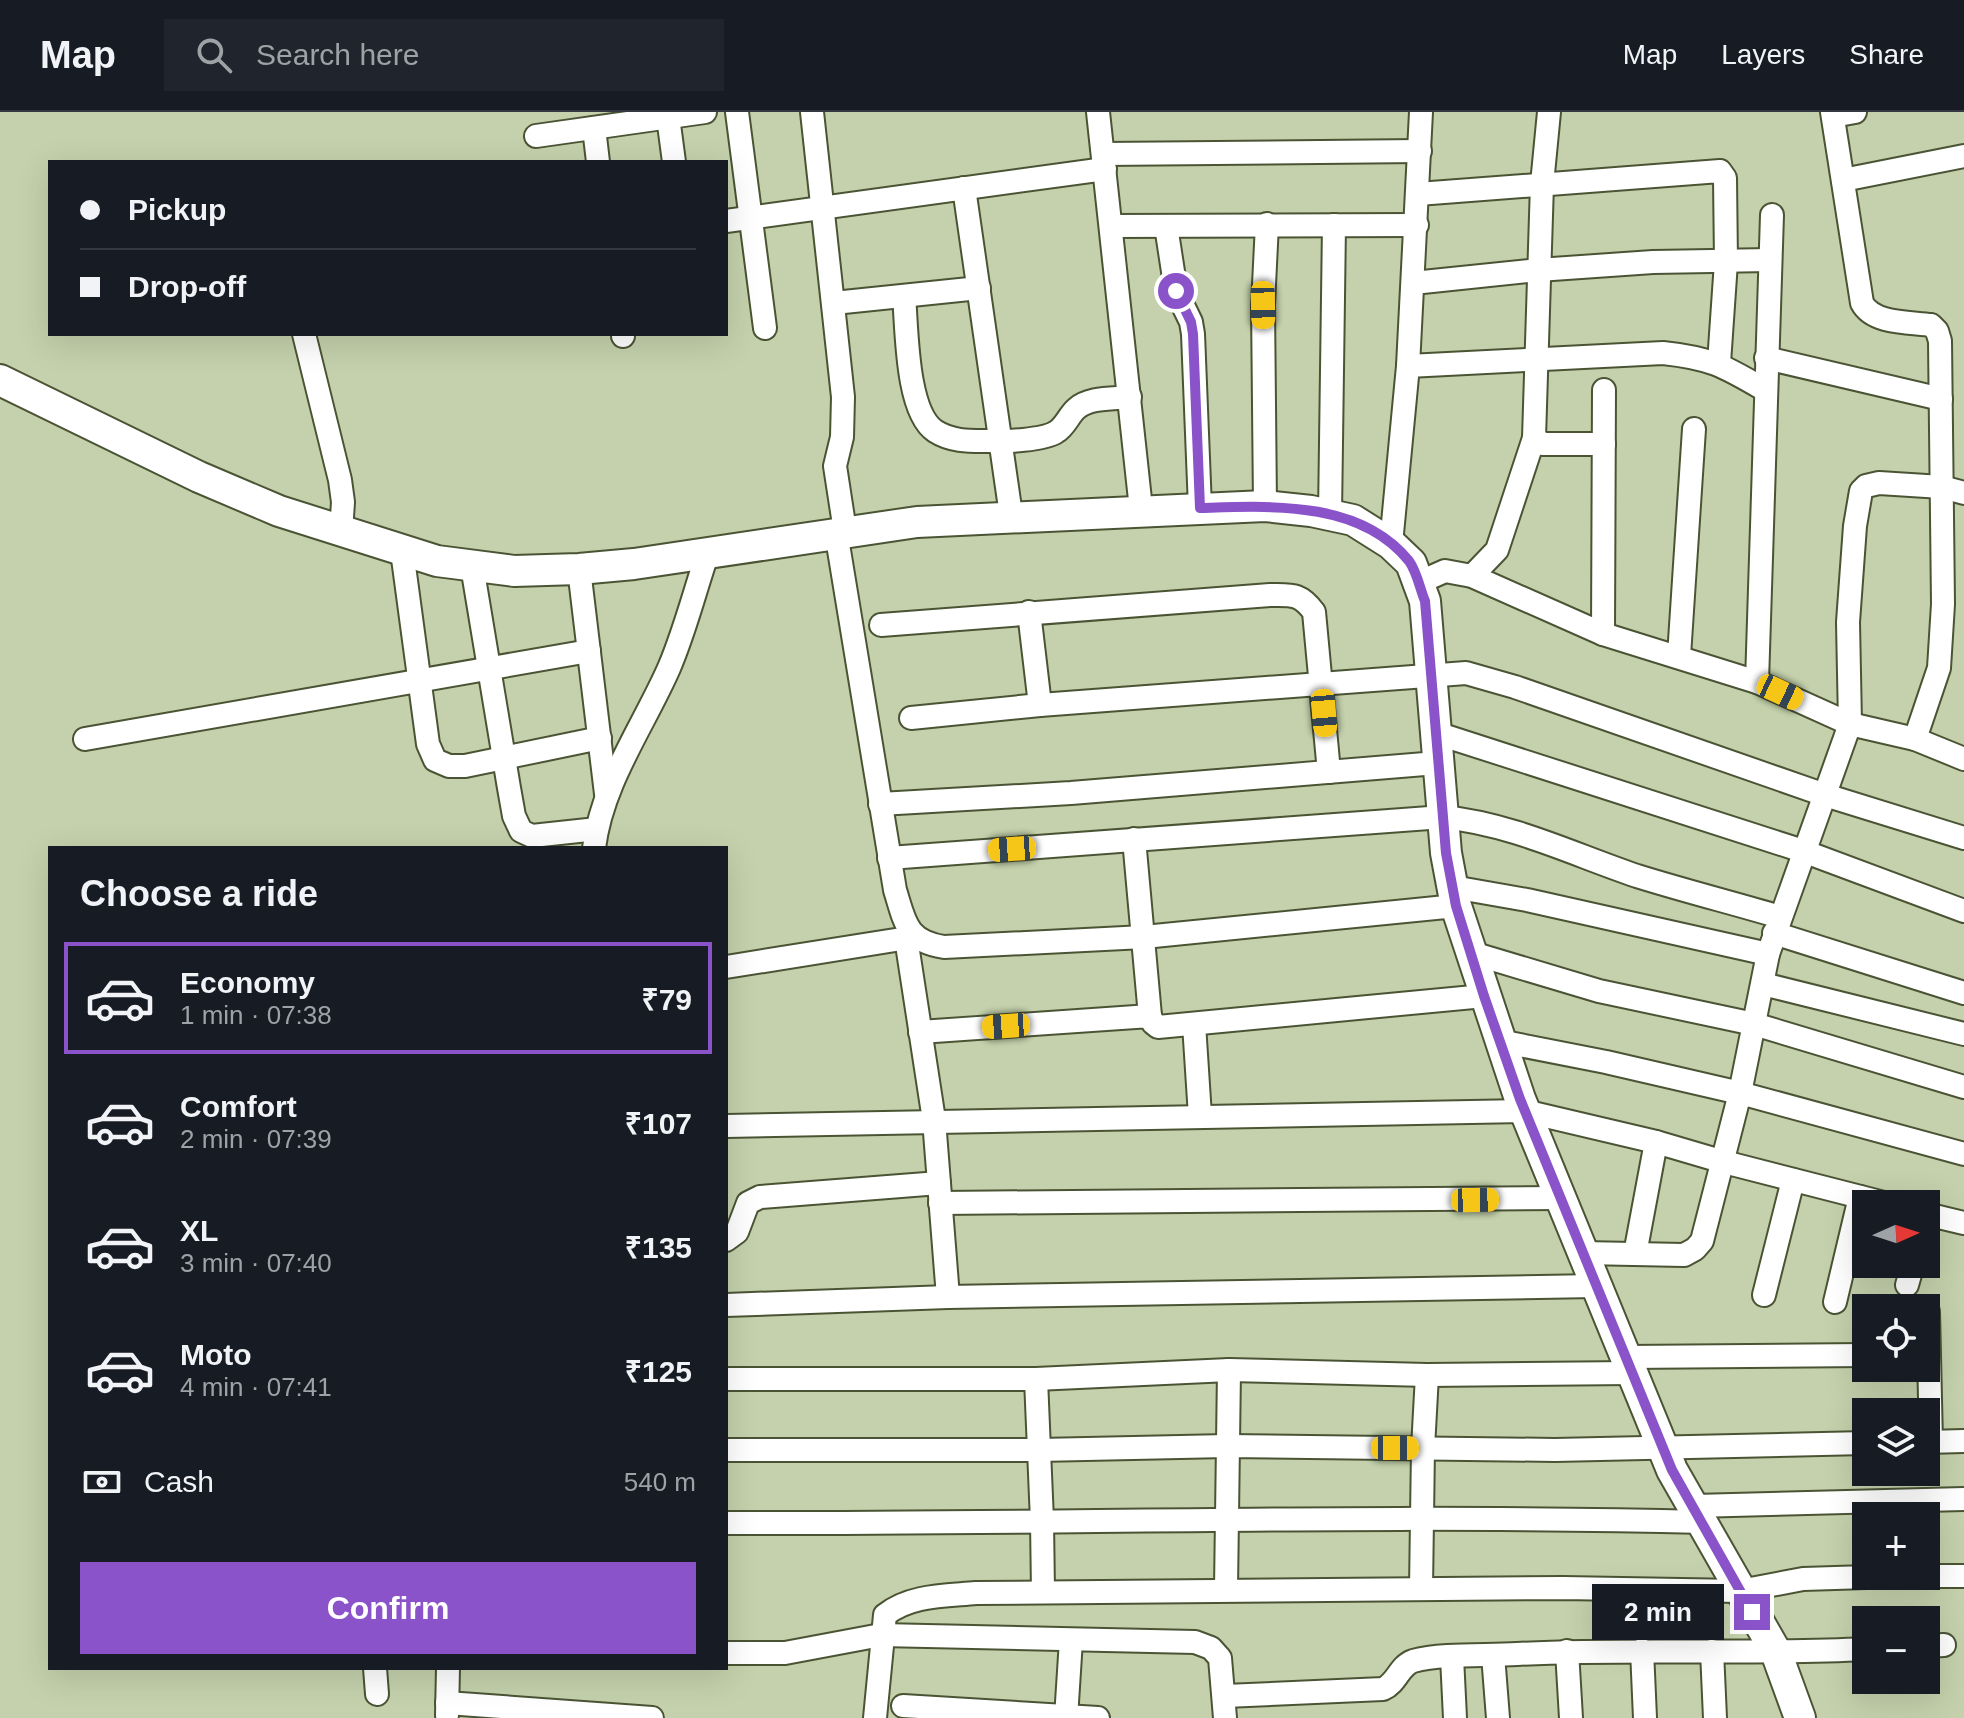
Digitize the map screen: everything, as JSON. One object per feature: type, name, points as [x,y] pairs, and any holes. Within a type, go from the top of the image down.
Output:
[{"type":"main road","points":[[0,380],[199,477],[279,511],[437,561],[514,571],[634,564],[917,522],[1141,509],[1265,506],[1330,515],[1353,520],[1391,544],[1411,563],[1425,601],[1437,763],[1454,896],[1499,1041],[1524,1111],[1672,1470],[1776,1652],[1800,1718]]},
{"type":"street","points":[[536,136],[705,112]]},
{"type":"street","points":[[737,112],[765,328]]},
{"type":"street","points":[[812,112],[844,421],[835,466],[841,531],[889,858],[910,938],[934,1120],[948,1297]]},
{"type":"street","points":[[1098,112],[1141,509]]},
{"type":"street","points":[[1391,544],[1408,366],[1421,112]]},
{"type":"street","points":[[1472,576],[1497,550],[1534,438],[1538,270],[1549,112]]},
{"type":"street","points":[[1855,112],[1832,114],[1862,303],[1876,316],[1934,328],[1940,341],[1941,399],[1953,490],[1939,668],[1915,739]]},
{"type":"street","points":[[668,117],[674,160]]},
{"type":"street","points":[[594,128],[598,160]]},
{"type":"street","points":[[728,221],[964,188],[1104,161],[1420,151]]},
{"type":"street","points":[[1843,180],[1964,156]]},
{"type":"street","points":[[1418,194],[1720,171],[1725,178],[1726,262],[1719,363]]},
{"type":"street","points":[[964,188],[1011,515]]},
{"type":"street","points":[[1757,682],[1772,215]]},
{"type":"street","points":[[1265,506],[1263,305],[1267,224]]},
{"type":"street","points":[[1330,515],[1334,225]]},
{"type":"street","points":[[1112,226],[1417,225]]},
{"type":"street","points":[[1166,226],[1176,291],[1191,322],[1193,334],[1200,508]]},
{"type":"street","points":[[1413,283],[1653,262],[1770,260]]},
{"type":"street","points":[[834,303],[979,288]]},
{"type":"street","points":[[904,296],[912,377],[924,421],[953,439],[1001,442],[1056,432],[1084,403],[1130,397]]},
{"type":"street","points":[[304,336],[340,480],[343,502],[341,532]]},
{"type":"street","points":[[1408,366],[1663,353],[1697,356],[1719,363],[1765,390]]},
{"type":"street","points":[[1766,358],[1941,399]]},
{"type":"street","points":[[1603,634],[1604,390]]},
{"type":"street","points":[[1679,656],[1694,429]]},
{"type":"street","points":[[1534,438],[1543,444],[1604,444]]},
{"type":"street","points":[[1583,1253],[1684,1255],[1702,1241],[1724,1162],[1774,935],[1850,724],[1848,622],[1855,526],[1861,491],[1866,486],[1879,483],[1953,490]]},
{"type":"street","points":[[402,551],[418,681],[428,744],[435,760],[457,766],[600,738]]},
{"type":"street","points":[[472,566],[514,816],[521,831],[532,836],[596,839],[607,797],[670,664],[708,552]]},
{"type":"street","points":[[579,569],[607,797]]},
{"type":"street","points":[[1418,583],[1445,571],[1472,576],[1603,634],[1757,682],[1850,724],[1915,739],[1964,759]]},
{"type":"street","points":[[881,625],[1292,595],[1305,600],[1314,612],[1329,772]]},
{"type":"street","points":[[1029,612],[1040,705]]},
{"type":"street","points":[[85,739],[589,651]]},
{"type":"street","points":[[911,718],[1040,705],[1466,673],[1964,838]]},
{"type":"street","points":[[1436,733],[1803,851],[1964,911]]},
{"type":"street","points":[[880,804],[1071,793],[1437,763]]},
{"type":"street","points":[[889,858],[1443,817],[1476,820],[1525,833],[1636,875],[1774,935],[1964,993]]},
{"type":"street","points":[[1134,839],[1150,1016],[1158,1027],[1484,996]]},
{"type":"street","points":[[728,967],[910,938],[944,947],[1144,937],[1454,896],[1527,900],[1774,935]]},
{"type":"street","points":[[1472,953],[1599,991],[1754,1024],[1964,1087]]},
{"type":"street","points":[[1763,984],[1964,1034]]},
{"type":"street","points":[[920,1032],[1150,1016]]},
{"type":"street","points":[[1194,1024],[1200,1116]]},
{"type":"street","points":[[1499,1041],[1740,1093],[1964,1154]]},
{"type":"street","points":[[728,1126],[1524,1111],[1656,1142],[1852,1195]]},
{"type":"street","points":[[1635,1254],[1656,1142]]},
{"type":"street","points":[[1764,1295],[1793,1180]]},
{"type":"street","points":[[728,1239],[737,1232],[748,1203],[760,1197],[940,1193],[1560,1198]]},
{"type":"street","points":[[1940,1219],[1964,1223]]},
{"type":"street","points":[[1835,1302],[1852,1231]]},
{"type":"street","points":[[728,1305],[948,1297],[1596,1286]]},
{"type":"street","points":[[728,1379],[1036,1379],[1229,1370],[1427,1375],[1852,1356]]},
{"type":"street","points":[[1226,1589],[1229,1370]]},
{"type":"street","points":[[1421,1589],[1427,1375]]},
{"type":"street","points":[[1036,1379],[1043,1592]]},
{"type":"street","points":[[1940,1442],[1964,1441]]},
{"type":"street","points":[[728,1450],[1039,1450],[1227,1446],[1664,1449],[1852,1443]]},
{"type":"street","points":[[728,1523],[1558,1519],[1964,1499]]},
{"type":"street","points":[[1940,1576],[1964,1576]]},
{"type":"street","points":[[875,1718],[885,1615],[896,1606],[910,1601],[976,1593],[1226,1589],[1740,1591],[1803,1579],[1852,1577]]},
{"type":"street","points":[[728,1653],[785,1653],[881,1635],[1195,1642],[1211,1648],[1220,1658],[1225,1707],[1383,1689],[1391,1686],[1406,1664],[1416,1660],[1567,1651],[1852,1649]]},
{"type":"street","points":[[1066,1717],[1071,1640]]},
{"type":"street","points":[[1642,1650],[1645,1718]]},
{"type":"street","points":[[1567,1651],[1571,1718]]},
{"type":"street","points":[[1712,1651],[1715,1718]]},
{"type":"street","points":[[1493,1655],[1498,1718]]},
{"type":"street","points":[[1452,1657],[1455,1718]]},
{"type":"street","points":[[375,1670],[377,1694]]},
{"type":"street","points":[[448,1670],[447,1711],[652,1718]]},
{"type":"street","points":[[903,1706],[1098,1718]]},
{"type":"route","points":[[1176,291],[1191,322],[1193,334],[1200,508],[1265,506],[1353,520],[1391,544],[1411,563],[1425,601],[1446,853],[1456,906],[1484,996],[1520,1099],[1672,1470],[1752,1612]]}]
